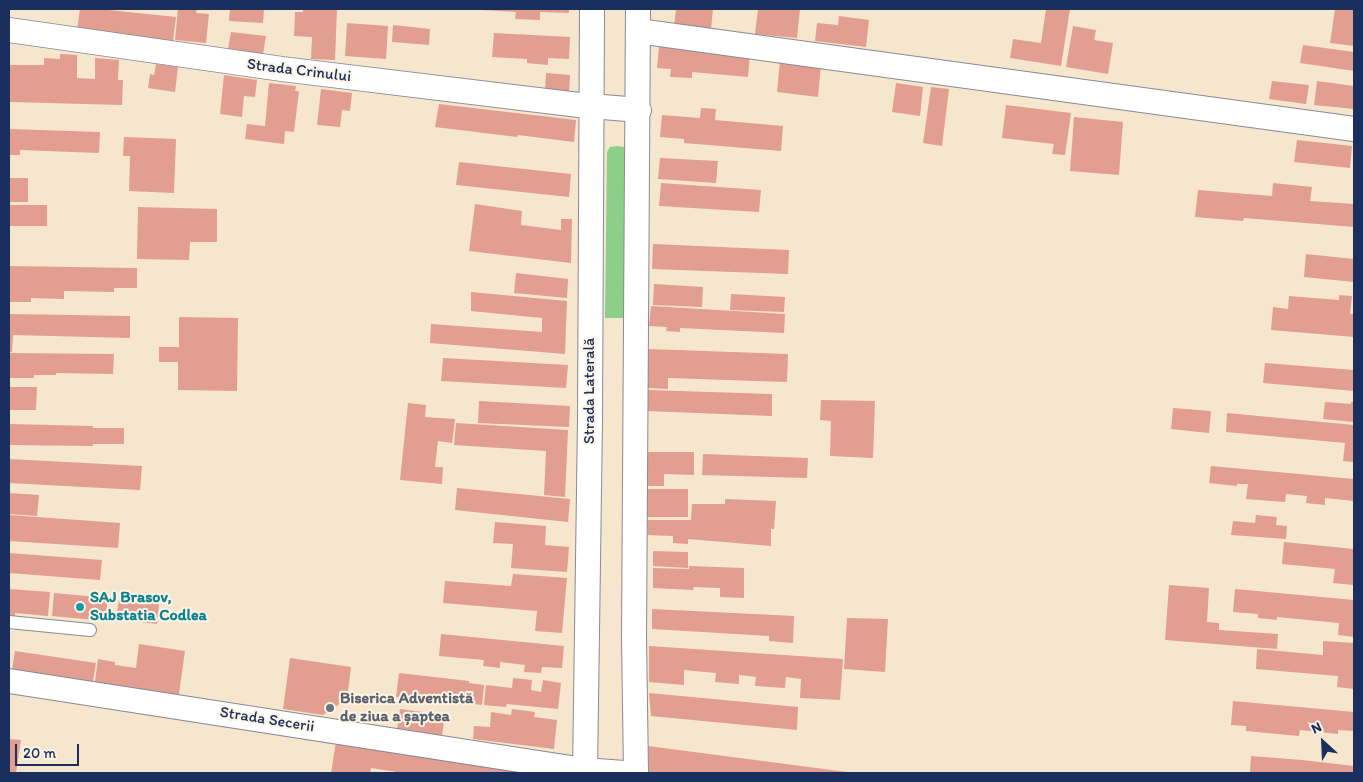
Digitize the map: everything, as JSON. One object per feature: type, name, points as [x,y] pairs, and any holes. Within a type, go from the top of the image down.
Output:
[{"type":"street","name":"Strada Laterală","points":[[584,771],[590,419],[592,9]]},
{"type":"street","points":[[636,773],[634,637],[638,20],[1354,129]]},
{"type":"street","name":"Strada Crinului","points":[[9,30],[282,69],[638,110]]},
{"type":"street","name":"Strada Secerii","points":[[9,681],[584,771],[624,773]]},
{"type":"lane","points":[[9,622],[90,630]]},
{"type":"green space","points":[[610,147],[624,147],[627,151],[624,318],[605,318],[607,152]]},
{"type":"building","points":[[80,9],[99,9],[176,17],[173,41],[77,30]]},
{"type":"building","points":[[178,9],[197,9],[196,13],[209,14],[206,43],[175,40]]},
{"type":"building","points":[[230,9],[264,9],[263,23],[229,21]]},
{"type":"building","points":[[303,9],[337,9],[335,60],[311,59],[312,37],[294,36],[295,12],[303,12]]},
{"type":"building","points":[[482,9],[569,9],[569,13],[540,12],[540,20],[515,19],[516,12]]},
{"type":"building","points":[[676,9],[713,9],[711,29],[674,26]]},
{"type":"building","points":[[758,9],[800,9],[797,38],[755,34]]},
{"type":"building","points":[[1046,9],[1070,9],[1061,66],[1010,58],[1013,39],[1041,43]]},
{"type":"building","points":[[1335,9],[1354,9],[1354,46],[1330,43]]},
{"type":"building","points":[[839,16],[869,20],[866,47],[815,41],[817,23],[838,25]]},
{"type":"building","points":[[347,23],[388,26],[386,59],[345,56]]},
{"type":"building","points":[[393,25],[430,29],[429,45],[392,42]]},
{"type":"building","points":[[1073,26],[1096,30],[1094,40],[1113,43],[1108,74],[1066,67]]},
{"type":"building","points":[[231,32],[266,36],[263,54],[228,49]]},
{"type":"building","points":[[494,33],[570,37],[569,59],[548,58],[548,65],[527,63],[527,59],[492,57]]},
{"type":"building","points":[[1303,45],[1354,52],[1354,71],[1300,63]]},
{"type":"building","points":[[659,47],[750,54],[748,77],[692,72],[692,78],[670,77],[671,69],[657,68]]},
{"type":"building","points":[[60,54],[77,55],[77,78],[95,79],[95,58],[119,60],[118,80],[123,80],[122,105],[9,102],[9,65],[44,65],[44,58],[60,59]]},
{"type":"building","points":[[780,61],[821,65],[818,97],[777,92]]},
{"type":"building","points":[[156,64],[178,67],[175,92],[148,88],[150,74],[154,75]]},
{"type":"building","points":[[546,73],[570,75],[569,93],[545,91]]},
{"type":"building","points":[[224,75],[257,80],[255,97],[244,96],[242,117],[220,114]]},
{"type":"building","points":[[1272,81],[1309,85],[1306,104],[1269,99]]},
{"type":"building","points":[[1317,81],[1354,86],[1354,109],[1314,105]]},
{"type":"building","points":[[269,83],[296,86],[295,91],[299,91],[294,132],[285,131],[284,144],[245,139],[247,124],[265,126]]},
{"type":"building","points":[[896,83],[923,87],[920,116],[892,112]]},
{"type":"building","points":[[931,87],[949,89],[942,146],[923,143]]},
{"type":"building","points":[[321,89],[352,93],[350,111],[342,110],[340,127],[317,125]]},
{"type":"building","points":[[439,104],[576,120],[574,142],[435,127]]},
{"type":"building","points":[[1006,105],[1071,113],[1065,155],[1052,154],[1054,144],[1002,138]]},
{"type":"building","points":[[701,108],[716,109],[715,120],[783,126],[781,151],[684,143],[684,139],[660,137],[662,115],[700,118]]},
{"type":"building","points":[[1074,117],[1123,122],[1119,175],[1070,171]]},
{"type":"building","points":[[9,129],[100,132],[99,153],[20,150],[20,155],[9,155]]},
{"type":"building","points":[[124,137],[176,139],[174,193],[129,191],[130,156],[123,156]]},
{"type":"building","points":[[1297,140],[1352,146],[1350,168],[1294,162]]},
{"type":"building","points":[[660,158],[718,161],[716,183],[658,179]]},
{"type":"building","points":[[459,162],[571,174],[569,197],[456,185]]},
{"type":"building","points":[[9,178],[28,178],[28,202],[9,202]]},
{"type":"building","points":[[661,183],[761,190],[759,212],[659,206]]},
{"type":"building","points":[[1273,183],[1312,187],[1310,201],[1354,204],[1354,227],[1244,218],[1243,221],[1195,217],[1198,190],[1272,196]]},
{"type":"building","points":[[475,204],[522,211],[521,225],[561,230],[561,219],[572,219],[571,263],[469,251]]},
{"type":"building","points":[[9,205],[47,205],[47,226],[9,226]]},
{"type":"building","points":[[138,207],[217,209],[217,242],[190,242],[189,260],[137,259]]},
{"type":"building","points":[[653,244],[789,250],[788,274],[652,269]]},
{"type":"building","points":[[1306,254],[1354,259],[1354,282],[1304,277]]},
{"type":"building","points":[[9,266],[137,268],[137,288],[114,288],[114,292],[64,291],[64,299],[31,298],[31,302],[9,302]]},
{"type":"building","points":[[516,273],[568,279],[567,298],[514,293]]},
{"type":"building","points":[[654,284],[703,287],[702,307],[653,305]]},
{"type":"building","points":[[471,292],[567,301],[565,354],[430,343],[431,324],[542,332],[542,318],[471,311]]},
{"type":"building","points":[[731,294],[785,297],[784,312],[730,310]]},
{"type":"building","points":[[1339,295],[1352,296],[1350,314],[1354,314],[1354,337],[1271,330],[1273,307],[1288,309],[1289,296],[1339,300]]},
{"type":"building","points":[[651,306],[785,314],[784,333],[680,328],[680,332],[666,331],[667,327],[649,326]]},
{"type":"building","points":[[9,314],[130,316],[130,338],[13,335],[12,352],[9,352]]},
{"type":"building","points":[[179,317],[238,318],[237,391],[178,390],[178,362],[159,362],[159,347],[179,347]]},
{"type":"building","points":[[648,349],[788,354],[787,382],[668,378],[668,389],[647,388]]},
{"type":"building","points":[[9,353],[114,354],[113,374],[56,373],[56,375],[34,375],[34,378],[9,378]]},
{"type":"building","points":[[443,358],[568,365],[566,388],[441,381]]},
{"type":"building","points":[[1265,363],[1354,370],[1354,391],[1263,383]]},
{"type":"building","points":[[9,387],[37,387],[36,410],[9,410]]},
{"type":"building","points":[[648,390],[772,394],[772,416],[647,411]]},
{"type":"building","points":[[821,400],[875,401],[873,458],[830,456],[831,421],[820,420]]},
{"type":"building","points":[[479,401],[570,406],[569,427],[478,423]]},
{"type":"building","points":[[1325,402],[1351,404],[1351,402],[1354,402],[1354,422],[1323,419]]},
{"type":"building","points":[[408,403],[426,405],[425,417],[455,419],[452,443],[438,441],[435,467],[443,467],[442,484],[400,480]]},
{"type":"building","points":[[1173,408],[1211,411],[1209,433],[1171,429]]},
{"type":"building","points":[[1227,413],[1354,425],[1354,462],[1343,461],[1345,443],[1226,432]]},
{"type":"building","points":[[456,423],[568,430],[565,497],[544,495],[546,451],[454,445]]},
{"type":"building","points":[[9,424],[124,428],[124,444],[93,444],[93,446],[9,445]]},
{"type":"building","points":[[638,452],[694,452],[694,475],[664,474],[664,486],[637,486]]},
{"type":"building","points":[[703,454],[808,458],[807,478],[702,475]]},
{"type":"building","points":[[9,459],[142,466],[140,490],[9,483]]},
{"type":"building","points":[[1211,466],[1354,479],[1354,501],[1325,498],[1325,505],[1306,503],[1307,496],[1286,494],[1285,502],[1246,499],[1248,484],[1237,484],[1237,486],[1209,483]]},
{"type":"building","points":[[457,488],[570,499],[568,522],[455,510]]},
{"type":"building","points":[[641,489],[688,489],[688,517],[641,517]]},
{"type":"building","points":[[9,493],[39,495],[37,516],[9,514]]},
{"type":"building","points":[[725,499],[776,501],[774,529],[771,529],[771,546],[688,539],[688,544],[673,543],[673,536],[648,535],[647,520],[691,520],[692,504],[725,504]]},
{"type":"building","points":[[9,515],[120,523],[118,548],[9,541]]},
{"type":"building","points":[[1256,515],[1277,517],[1276,525],[1287,526],[1286,539],[1231,535],[1233,521],[1255,523]]},
{"type":"building","points":[[495,522],[546,526],[545,545],[569,547],[567,572],[511,568],[513,544],[493,543]]},
{"type":"building","points":[[1284,542],[1354,549],[1354,585],[1333,583],[1335,569],[1282,564]]},
{"type":"building","points":[[653,551],[688,552],[688,568],[653,566]]},
{"type":"building","points":[[9,553],[102,560],[100,580],[9,573]]},
{"type":"building","points":[[689,566],[744,568],[744,598],[720,597],[720,588],[694,587],[693,590],[653,588],[653,568],[689,569]]},
{"type":"building","points":[[513,574],[567,578],[562,633],[535,631],[537,611],[443,603],[445,581],[511,586]]},
{"type":"building","points":[[1169,585],[1209,588],[1207,622],[1219,623],[1219,630],[1278,634],[1277,649],[1165,640]]},
{"type":"building","points":[[9,589],[50,592],[48,616],[15,613],[15,617],[9,616]]},
{"type":"building","points":[[1235,589],[1354,600],[1354,637],[1338,635],[1339,623],[1277,617],[1277,620],[1258,618],[1258,614],[1233,612]]},
{"type":"building","name":"SAJ Brasov, Substatia Codlea","points":[[54,593],[108,598],[105,621],[52,616]]},
{"type":"building","points":[[119,600],[159,604],[157,624],[116,619]]},
{"type":"building","points":[[652,609],[794,616],[793,643],[769,641],[769,636],[652,629]]},
{"type":"building","points":[[847,618],[888,619],[885,672],[844,669]]},
{"type":"building","points":[[441,634],[564,646],[562,668],[542,667],[541,673],[524,672],[525,665],[500,662],[500,668],[483,666],[484,660],[439,656]]},
{"type":"building","points":[[1323,641],[1354,643],[1354,689],[1337,687],[1338,676],[1256,669],[1257,649],[1323,655]]},
{"type":"building","points":[[139,644],[185,651],[178,700],[94,689],[98,659],[115,662],[115,665],[136,668]]},
{"type":"building","points":[[649,646],[843,659],[840,700],[800,698],[801,679],[786,677],[785,688],[755,686],[756,677],[739,675],[739,684],[715,682],[716,673],[684,670],[684,685],[649,682]]},
{"type":"building","points":[[15,651],[96,663],[92,688],[11,676]]},
{"type":"building","points":[[290,658],[351,667],[347,699],[323,715],[283,709]]},
{"type":"building","points":[[399,673],[469,681],[469,683],[484,685],[482,705],[396,697]]},
{"type":"building","points":[[513,678],[532,680],[531,690],[541,692],[543,680],[561,683],[558,709],[507,704],[506,707],[484,705],[486,685],[512,688]]},
{"type":"building","points":[[649,693],[798,707],[797,730],[651,716]]},
{"type":"building","points":[[1233,701],[1354,712],[1354,731],[1338,730],[1338,734],[1300,730],[1299,736],[1246,731],[1246,726],[1231,725]]},
{"type":"building","points":[[400,709],[445,715],[442,736],[397,730]]},
{"type":"building","points":[[512,709],[535,712],[534,717],[557,720],[554,749],[473,739],[474,726],[490,727],[491,712],[511,715]]},
{"type":"building","points":[[9,739],[21,740],[16,773],[9,772]]},
{"type":"building","points":[[336,741],[528,773],[403,773],[371,768],[370,773],[331,773]]},
{"type":"building","points":[[648,746],[847,772],[847,773],[649,772]]},
{"type":"building","points":[[1251,756],[1354,766],[1354,773],[1250,773]]},
{"type":"place","name":"SAJ Brasov, Substatia Codlea","points":[[80,607]]},
{"type":"place","name":"Biserica Adventistă de ziua a șaptea","points":[[330,708]]}]
